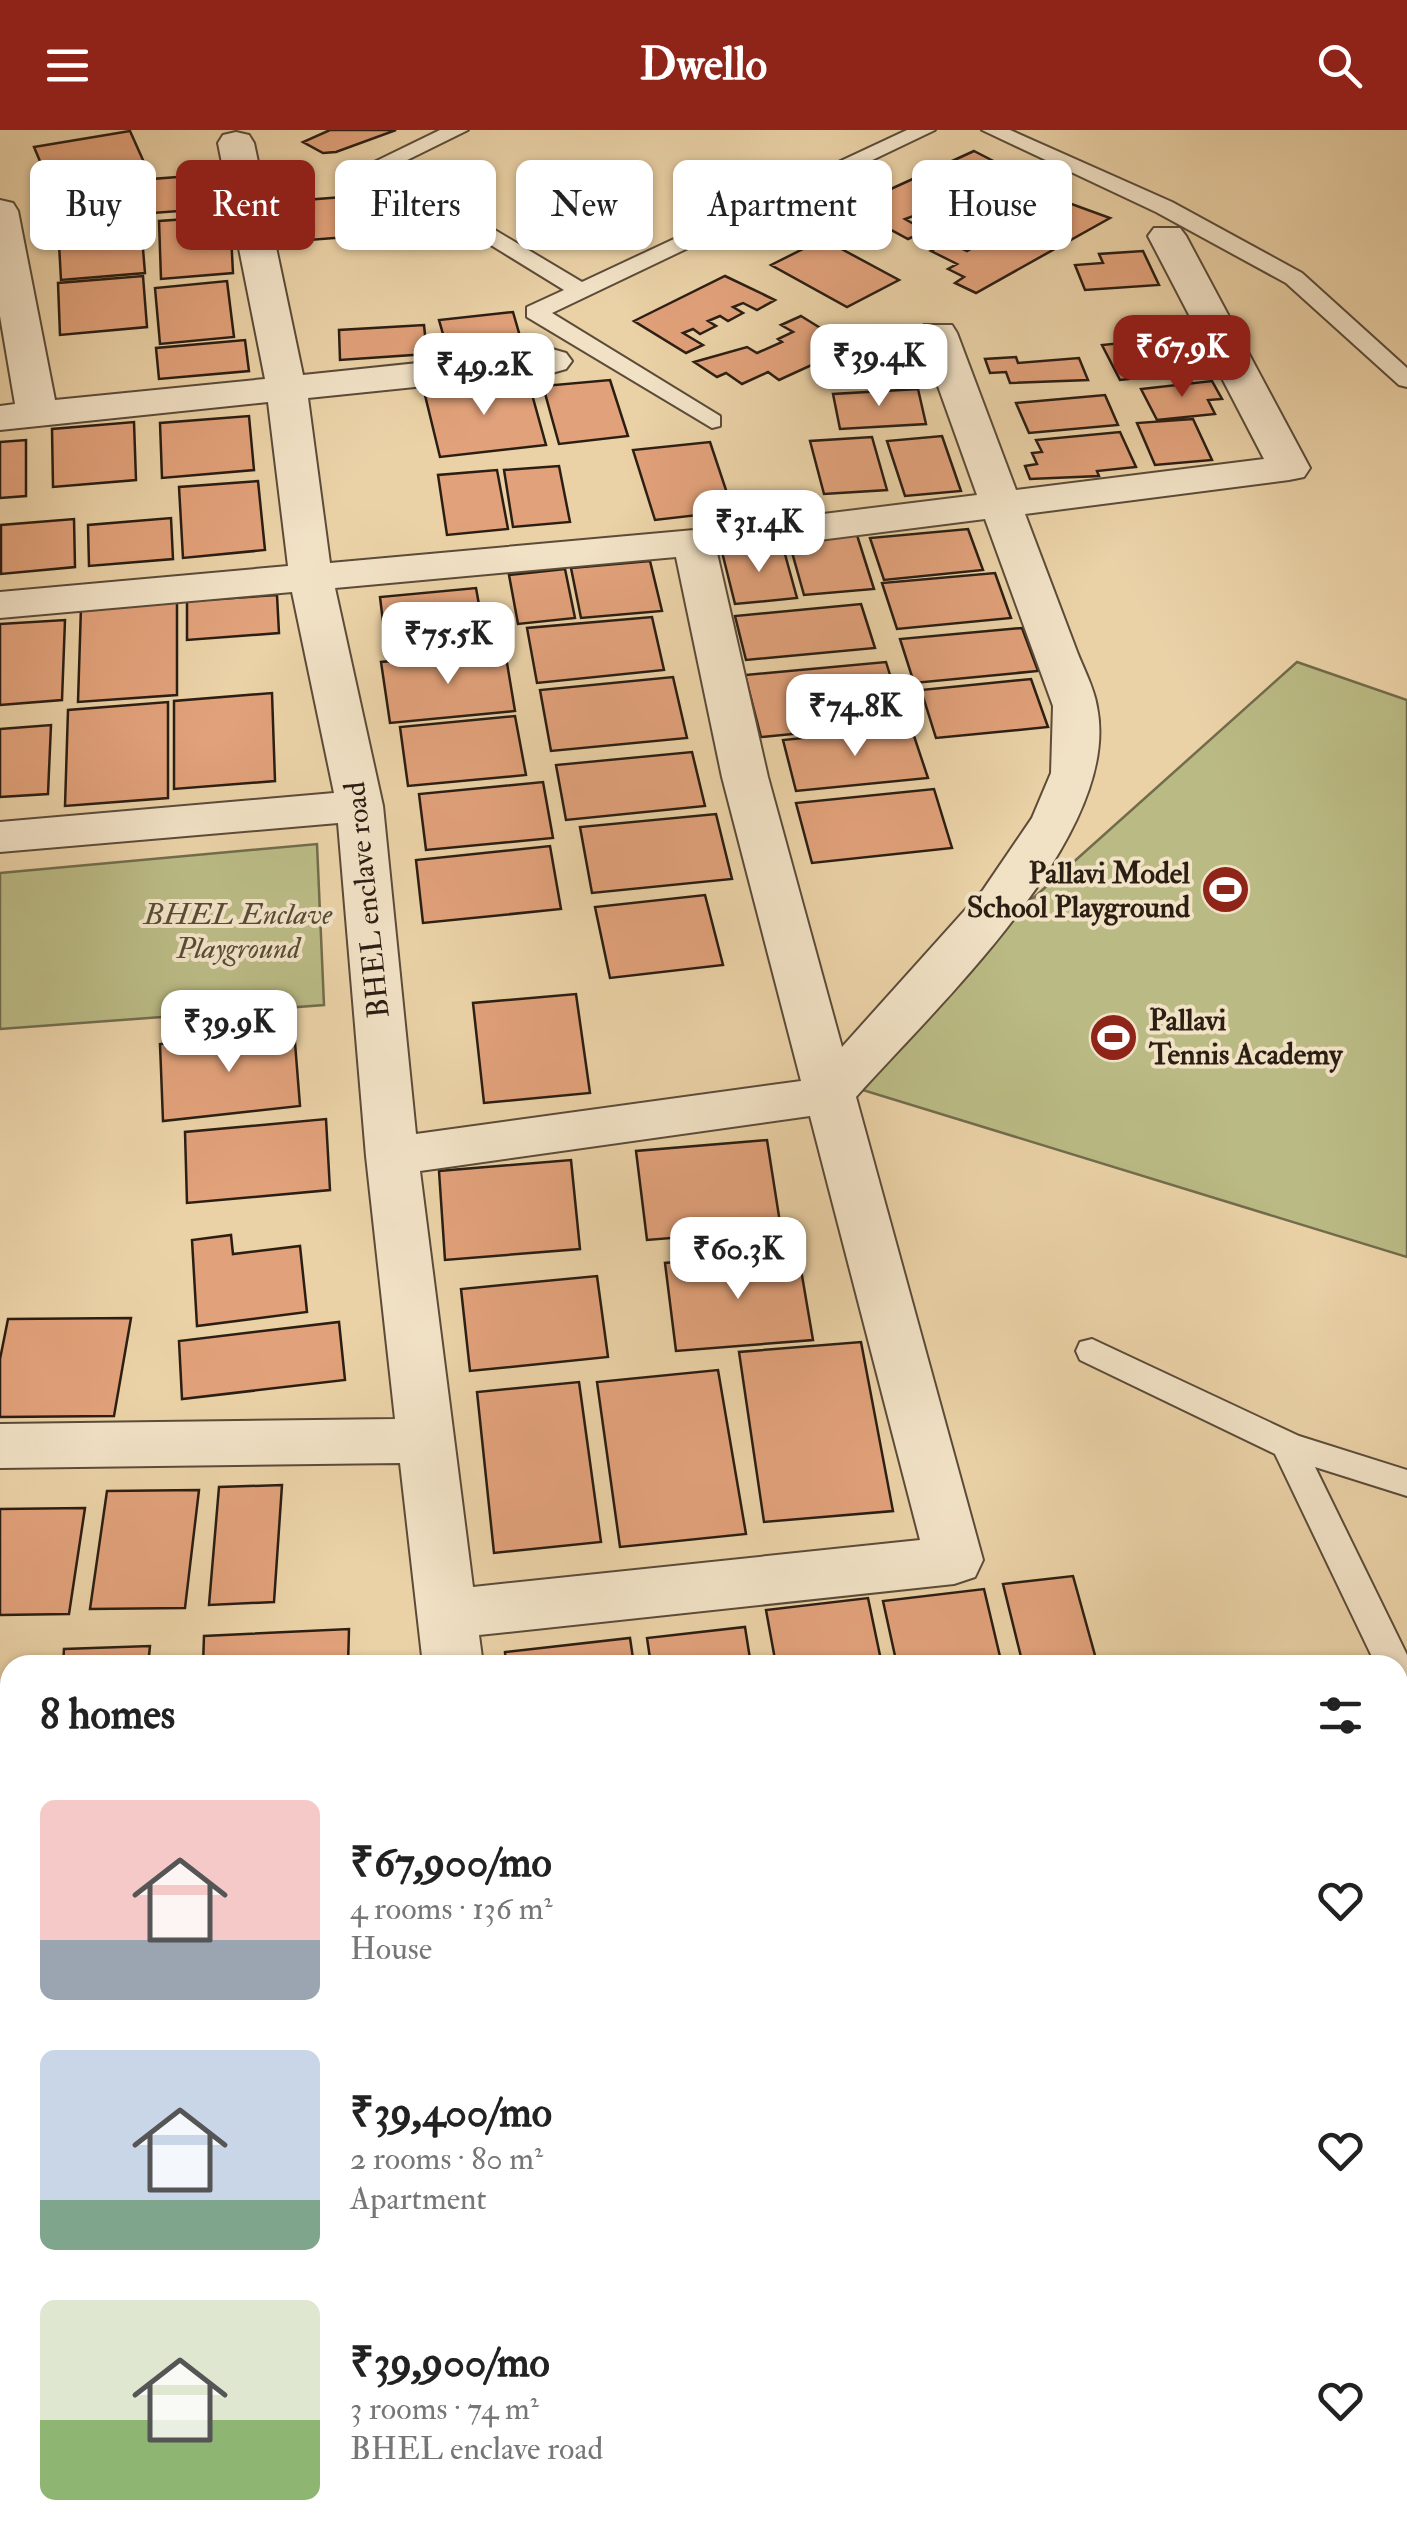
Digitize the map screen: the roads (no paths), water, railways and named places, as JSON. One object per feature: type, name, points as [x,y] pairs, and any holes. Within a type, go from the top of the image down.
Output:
[{"type":"street","name":"BHEL enclave road","points":[[236,143],[286,391],[311,578],[360,806],[392,1156],[450,1639]]},
{"type":"street","points":[[0,211],[18,415],[286,391],[552,361]]},
{"type":"street","points":[[0,605],[694,543],[1289,468],[1167,236]]},
{"type":"street","points":[[392,1156],[828,1094],[996,904],[1052,825],[1070,786],[1077,759],[1075,706],[938,333]]},
{"type":"street","points":[[450,1639],[954,1560],[745,777],[694,543]]},
{"type":"street","points":[[0,837],[360,806]]},
{"type":"street","points":[[0,1446],[426,1441]]},
{"type":"lane","points":[[457,130],[375,167],[580,291]]},
{"type":"lane","points":[[712,421],[534,312],[924,130]]},
{"type":"lane","points":[[994,130],[1164,207],[1294,278],[1407,380]]},
{"type":"lane","points":[[1092,1351],[1288,1445],[1407,1483]]},
{"type":"lane","points":[[1288,1445],[1389,1655]]},
{"type":"place","name":"Pallavi Model School Playground","points":[[1225,890]]},
{"type":"place","name":"Pallavi Tennis Academy","points":[[1114,1037]]},
{"type":"park label","name":"BHEL Enclave Playground","points":[[238,931]]}]
